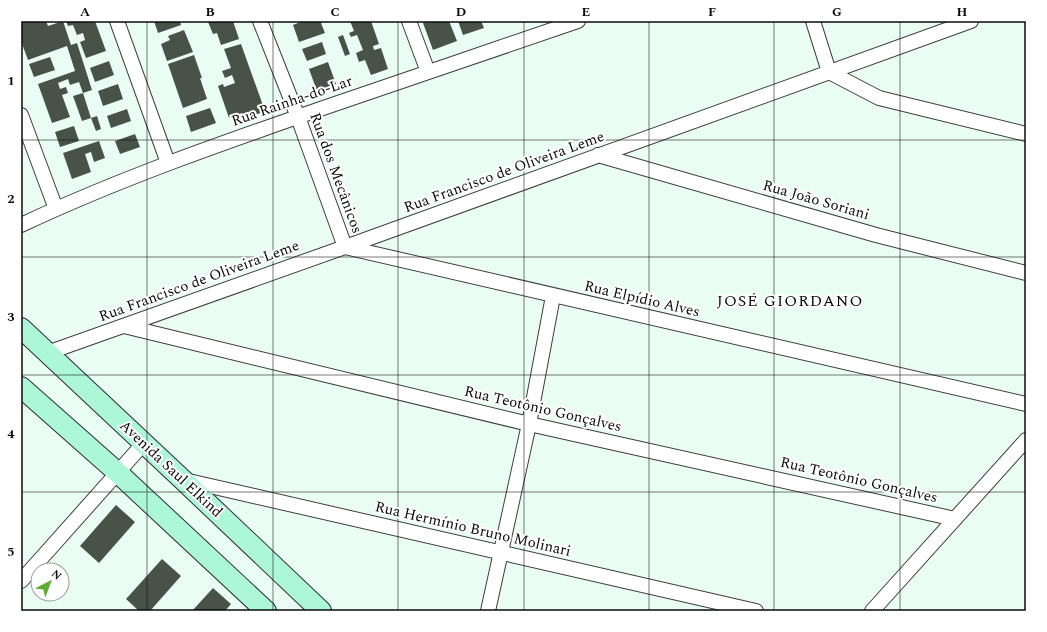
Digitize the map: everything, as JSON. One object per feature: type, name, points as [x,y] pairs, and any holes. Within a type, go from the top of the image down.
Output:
[{"type":"main road","name":"Avenida Saul Elkind","points":[[21,328],[321,611]]},
{"type":"main road","points":[[21,387],[117,472],[266,611]]},
{"type":"street","points":[[117,21],[168,163]]},
{"type":"street","name":"Rua dos Mecânicos","points":[[260,21],[298,117],[345,247]]},
{"type":"street","points":[[408,21],[428,72]]},
{"type":"street","name":"Rua Rainha-do-Lar","points":[[21,225],[168,163],[428,72],[543,27],[578,21]]},
{"type":"street","points":[[813,21],[829,72],[879,98],[1026,134]]},
{"type":"street","name":"Rua Francisco de Oliveira Leme","points":[[47,353],[971,21]]},
{"type":"street","points":[[21,115],[56,209]]},
{"type":"street","name":"Rua João Soriani","points":[[598,156],[876,235],[1026,273]]},
{"type":"street","name":"Rua Elpídio Alves","points":[[345,247],[1026,404]]},
{"type":"street","points":[[488,611],[529,424],[553,296]]},
{"type":"street","name":"Rua Teotônio Gonçalves","points":[[124,326],[529,424],[955,519]]},
{"type":"street","points":[[872,611],[1026,440]]},
{"type":"street","points":[[21,581],[144,443]]},
{"type":"street","name":"Rua Hermínio Bruno Molinari","points":[[183,480],[756,611]]},
{"type":"building","points":[[21,21],[46,21],[48,26],[63,21],[71,45],[77,43],[92,90],[83,93],[79,82],[70,85],[68,79],[58,83],[60,89],[66,87],[68,93],[62,95],[70,117],[52,123],[38,84],[75,71],[67,46],[28,60],[21,41]]},
{"type":"building","points":[[66,21],[95,21],[106,51],[86,58],[80,42],[85,40],[83,33],[77,35],[73,25],[68,26]]},
{"type":"building","points":[[154,21],[180,21],[181,25],[158,33]]},
{"type":"building","points":[[233,21],[239,39],[221,45],[217,33],[213,34],[208,22]]},
{"type":"building","points":[[303,21],[325,21],[321,23],[325,33],[299,42],[293,25]]},
{"type":"building","points":[[350,21],[371,21],[379,44],[373,46],[374,50],[381,48],[388,69],[371,75],[365,60],[359,62],[356,53],[363,50],[357,35],[351,37],[349,33],[354,31]]},
{"type":"building","points":[[428,21],[449,21],[457,41],[433,50],[423,23]]},
{"type":"building","points":[[458,21],[481,21],[484,28],[463,35]]},
{"type":"building","points":[[184,30],[193,52],[167,61],[161,44],[170,40],[168,36]]},
{"type":"building","points":[[343,35],[350,54],[345,56],[338,37]]},
{"type":"building","points":[[322,42],[326,54],[307,61],[302,49]]},
{"type":"building","points":[[241,44],[265,111],[245,119],[242,113],[229,118],[218,86],[223,84],[224,87],[235,83],[232,75],[225,78],[222,71],[231,68],[224,49]]},
{"type":"building","points":[[194,55],[207,99],[183,108],[168,64]]},
{"type":"building","points":[[50,57],[55,70],[34,77],[29,64]]},
{"type":"building","points":[[109,61],[114,75],[95,82],[90,68]]},
{"type":"building","points":[[328,62],[336,84],[317,91],[309,69]]},
{"type":"building","points":[[118,84],[123,99],[103,106],[98,91]]},
{"type":"building","points":[[83,93],[91,118],[82,121],[73,96]]},
{"type":"building","points":[[210,108],[216,123],[191,132],[186,116]]},
{"type":"building","points":[[127,109],[131,121],[111,128],[107,116]]},
{"type":"building","points":[[97,116],[101,129],[96,131],[91,118]]},
{"type":"building","points":[[74,126],[79,141],[60,147],[55,132]]},
{"type":"building","points":[[135,134],[140,147],[120,154],[115,141]]},
{"type":"building","points":[[99,141],[105,158],[94,162],[91,152],[85,154],[91,172],[72,179],[63,153]]},
{"type":"building","points":[[116,505],[135,522],[99,563],[80,546]]},
{"type":"building","points":[[162,559],[181,576],[150,611],[139,611],[126,599]]},
{"type":"building","points":[[213,588],[231,604],[225,611],[192,611]]},
{"type":"district","name":"JOSÉ GIORDANO","points":[[790,301]]}]
